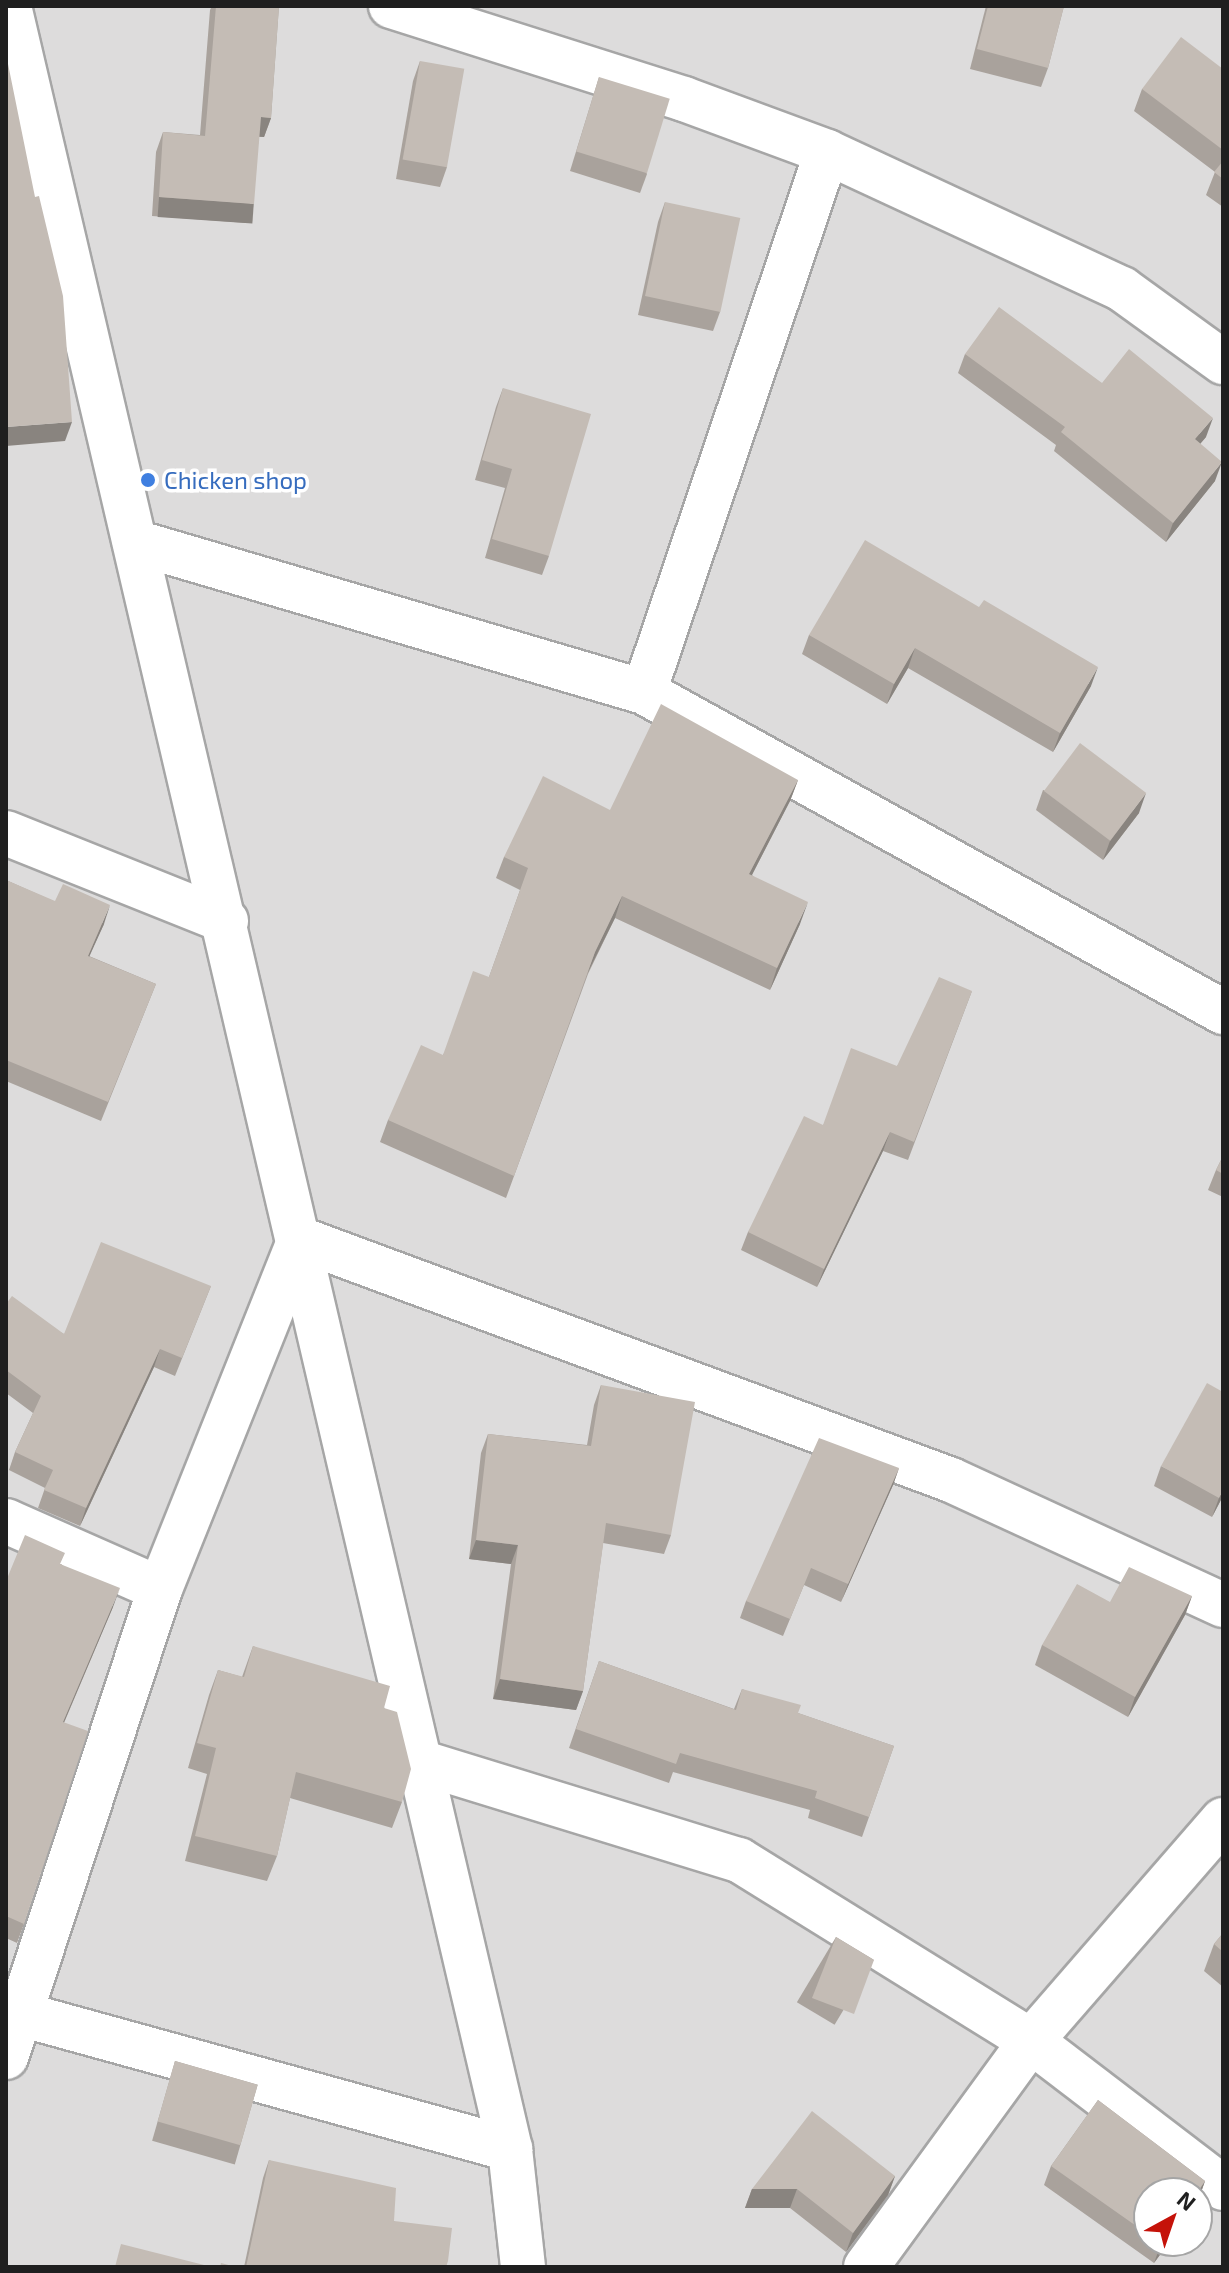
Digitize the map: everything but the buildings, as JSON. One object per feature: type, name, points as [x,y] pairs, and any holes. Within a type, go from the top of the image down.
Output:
[{"type":"street","points":[[9,6],[226,921],[510,2149],[523,2267]]},
{"type":"street","points":[[391,6],[684,99],[827,152],[1122,289],[1223,362]]},
{"type":"street","points":[[644,692],[827,152]]},
{"type":"street","points":[[135,542],[644,692],[1223,1012]]},
{"type":"street","points":[[6,833],[226,921]]},
{"type":"street","points":[[6,2057],[14,2013],[160,1589],[300,1239]]},
{"type":"street","points":[[300,1239],[951,1480],[1223,1605]]},
{"type":"street","points":[[6,1521],[160,1589]]},
{"type":"street","points":[[420,1762],[739,1860],[1031,2041],[1223,2188]]},
{"type":"street","points":[[866,2267],[1031,2041],[1223,1820]]},
{"type":"street","points":[[14,2013],[510,2149]]},
{"type":"shaded area","points":[[6,6],[1223,6],[1223,2267],[6,2267]]},
{"type":"place","name":"Chicken shop","points":[[148,480]]}]
